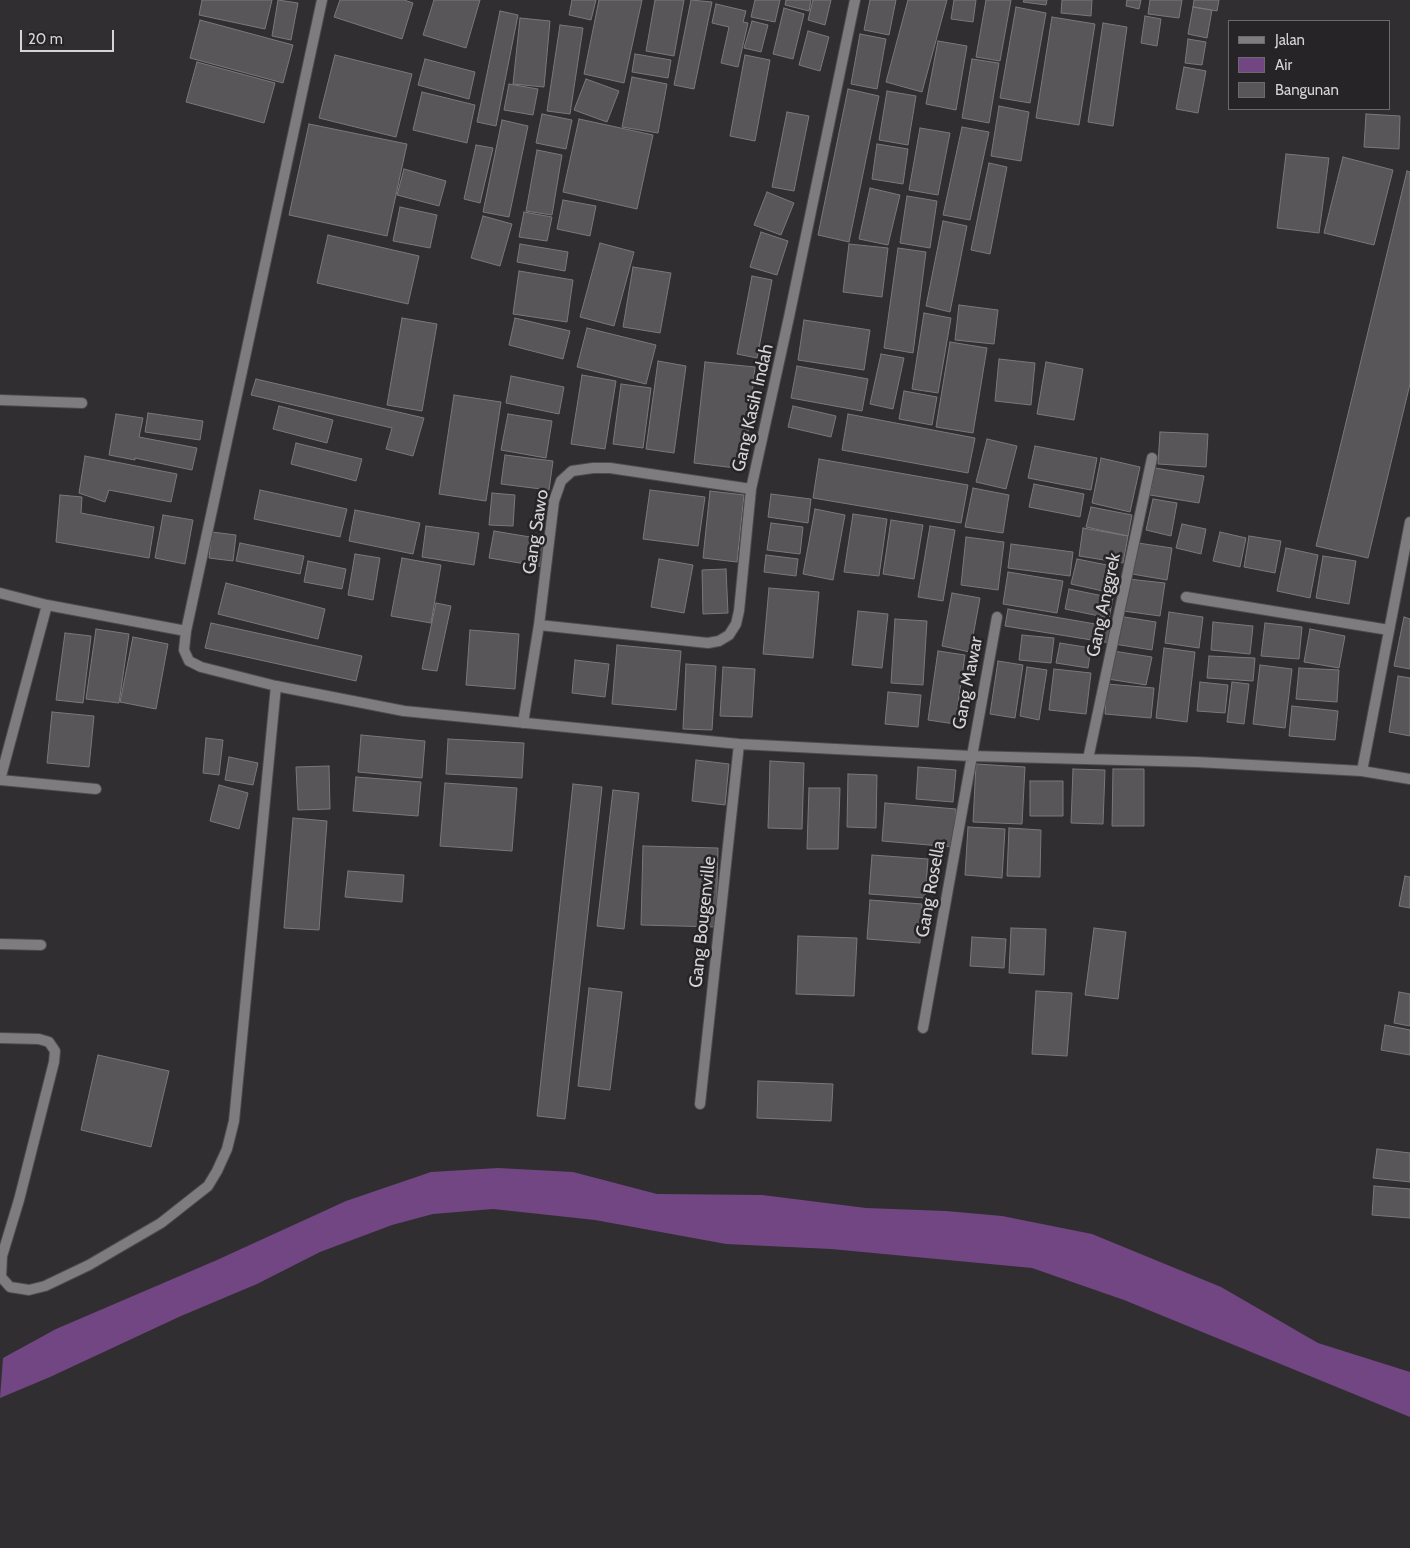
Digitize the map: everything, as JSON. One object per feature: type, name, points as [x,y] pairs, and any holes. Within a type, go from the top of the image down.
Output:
[{"type":"street","points":[[322,0],[186,631],[184,650],[189,661],[201,667],[276,686],[404,711],[739,744],[971,756],[1197,762],[1362,771],[1410,779]]},
{"type":"street","name":"Gang Kasih Indah","points":[[539,625],[695,642],[719,641],[729,635],[736,624],[739,611],[751,489],[790,317],[855,0]]},
{"type":"street","points":[[0,400],[82,403]]},
{"type":"street","name":"Gang Anggrek","points":[[1088,759],[1152,458]]},
{"type":"street","name":"Gang Sawo","points":[[522,723],[539,625],[554,501],[561,481],[572,471],[610,468],[751,489]]},
{"type":"street","points":[[1362,771],[1410,522]]},
{"type":"street","points":[[0,593],[47,605],[186,631]]},
{"type":"street","points":[[1186,597],[1389,630]]},
{"type":"street","points":[[47,605],[0,780],[96,789]]},
{"type":"street","name":"Gang Mawar","points":[[971,756],[997,617]]},
{"type":"street","points":[[0,1038],[39,1039],[49,1042],[55,1051],[54,1062],[22,1191],[2,1256],[1,1277],[10,1287],[28,1290],[45,1286],[89,1265],[161,1223],[208,1186],[227,1149],[234,1121],[276,686]]},
{"type":"street","name":"Gang Bougenville","points":[[700,1104],[739,744]]},
{"type":"street","name":"Gang Rosella","points":[[924,1028],[971,756]]},
{"type":"street","points":[[0,944],[42,946]]},
{"type":"water","points":[[498,1168],[573,1172],[657,1194],[762,1195],[866,1208],[946,1211],[1002,1216],[1092,1234],[1221,1287],[1318,1343],[1410,1372],[1410,1417],[1124,1300],[1032,1268],[831,1249],[726,1244],[595,1220],[493,1209],[433,1214],[392,1225],[320,1252],[257,1284],[181,1316],[50,1377],[0,1398],[3,1358],[56,1329],[217,1260],[346,1201],[431,1172]]},
{"type":"building","points":[[202,0],[272,0],[265,29],[199,15]]},
{"type":"building","points":[[278,0],[298,3],[291,40],[272,36]]},
{"type":"building","points":[[340,0],[404,0],[413,3],[402,39],[334,17]]},
{"type":"building","points":[[434,0],[480,0],[466,48],[423,35]]},
{"type":"building","points":[[572,0],[596,0],[591,20],[569,15]]},
{"type":"building","points":[[599,0],[642,0],[624,83],[584,74]]},
{"type":"building","points":[[655,0],[684,0],[674,56],[646,51]]},
{"type":"building","points":[[691,0],[712,2],[694,89],[674,85]]},
{"type":"building","points":[[755,0],[780,0],[775,22],[751,17]]},
{"type":"building","points":[[786,0],[811,0],[809,11],[785,5]]},
{"type":"building","points":[[813,0],[831,0],[825,25],[808,20]]},
{"type":"building","points":[[870,0],[896,0],[889,35],[864,30]]},
{"type":"building","points":[[908,0],[947,0],[922,92],[886,82]]},
{"type":"building","points":[[954,0],[976,0],[973,22],[951,19]]},
{"type":"building","points":[[986,0],[1011,0],[1000,61],[976,57]]},
{"type":"building","points":[[1024,0],[1047,0],[1046,5],[1023,2]]},
{"type":"building","points":[[1062,0],[1092,0],[1091,16],[1061,13]]},
{"type":"building","points":[[1127,0],[1141,0],[1139,9],[1126,6]]},
{"type":"building","points":[[1150,0],[1182,0],[1179,18],[1148,14]]},
{"type":"building","points":[[1194,0],[1219,0],[1217,11],[1193,7]]},
{"type":"building","points":[[716,4],[746,11],[743,22],[748,23],[738,67],[721,63],[729,27],[712,23]]},
{"type":"building","points":[[1016,7],[1046,13],[1030,103],[1000,98]]},
{"type":"building","points":[[1193,7],[1212,10],[1207,38],[1188,34]]},
{"type":"building","points":[[784,8],[804,14],[793,59],[773,54]]},
{"type":"building","points":[[500,11],[518,15],[496,126],[477,122]]},
{"type":"building","points":[[1145,16],[1161,19],[1157,46],[1141,43]]},
{"type":"building","points":[[1052,17],[1095,24],[1079,125],[1036,118]]},
{"type":"building","points":[[520,18],[550,21],[544,87],[513,84]]},
{"type":"building","points":[[200,20],[293,45],[283,83],[190,58]]},
{"type":"building","points":[[752,21],[768,25],[761,52],[744,48]]},
{"type":"building","points":[[1103,23],[1127,27],[1113,126],[1088,122]]},
{"type":"building","points":[[560,25],[583,28],[570,114],[547,111]]},
{"type":"building","points":[[808,31],[829,37],[820,71],[799,65]]},
{"type":"building","points":[[860,34],[886,39],[877,89],[851,84]]},
{"type":"building","points":[[1188,39],[1206,42],[1202,65],[1185,63]]},
{"type":"building","points":[[938,41],[967,46],[956,110],[926,104]]},
{"type":"building","points":[[635,54],[671,60],[668,78],[632,72]]},
{"type":"building","points":[[335,55],[412,74],[396,137],[319,118]]},
{"type":"building","points":[[745,55],[770,60],[755,141],[730,136]]},
{"type":"building","points":[[425,59],[475,72],[469,99],[418,85]]},
{"type":"building","points":[[972,59],[999,63],[989,123],[962,118]]},
{"type":"building","points":[[197,62],[275,83],[264,123],[186,102]]},
{"type":"building","points":[[1184,67],[1206,71],[1198,113],[1176,109]]},
{"type":"building","points":[[632,77],[667,84],[658,133],[622,127]]},
{"type":"building","points":[[586,79],[619,91],[607,122],[574,110]]},
{"type":"building","points":[[509,84],[538,89],[533,115],[504,110]]},
{"type":"building","points":[[848,89],[879,96],[849,242],[818,235]]},
{"type":"building","points":[[887,91],[916,96],[908,145],[879,140]]},
{"type":"building","points":[[422,92],[475,105],[467,143],[413,130]]},
{"type":"building","points":[[999,106],[1029,112],[1021,161],[991,156]]},
{"type":"building","points":[[787,112],[809,116],[794,191],[772,187]]},
{"type":"building","points":[[542,114],[572,120],[566,149],[536,143]]},
{"type":"building","points":[[1366,114],[1400,116],[1399,149],[1364,147]]},
{"type":"building","points":[[579,119],[653,135],[637,209],[563,192]]},
{"type":"building","points":[[502,120],[528,126],[509,217],[483,212]]},
{"type":"building","points":[[309,124],[407,144],[387,236],[289,215]]},
{"type":"building","points":[[962,127],[989,132],[970,220],[943,215]]},
{"type":"building","points":[[920,128],[950,133],[938,195],[909,190]]},
{"type":"building","points":[[877,144],[908,149],[903,184],[872,179]]},
{"type":"building","points":[[476,145],[493,148],[480,203],[464,199]]},
{"type":"building","points":[[537,150],[562,155],[552,215],[526,211]]},
{"type":"building","points":[[1286,154],[1329,158],[1319,233],[1277,228]]},
{"type":"building","points":[[1343,157],[1393,170],[1374,245],[1324,233]]},
{"type":"building","points":[[989,163],[1007,167],[990,254],[971,250]]},
{"type":"building","points":[[404,169],[446,181],[439,206],[397,195]]},
{"type":"building","points":[[1407,171],[1410,172],[1410,384],[1368,558],[1316,546]]},
{"type":"building","points":[[870,188],[900,195],[888,245],[859,239]]},
{"type":"building","points":[[767,192],[794,203],[781,235],[754,225]]},
{"type":"building","points":[[907,196],[937,201],[930,248],[900,243]]},
{"type":"building","points":[[563,200],[596,206],[590,236],[557,229]]},
{"type":"building","points":[[400,207],[437,215],[430,248],[393,241]]},
{"type":"building","points":[[524,212],[552,217],[547,241],[519,237]]},
{"type":"building","points":[[483,216],[512,224],[500,266],[471,258]]},
{"type":"building","points":[[943,221],[967,226],[950,312],[926,306]]},
{"type":"building","points":[[761,232],[788,241],[777,275],[750,267]]},
{"type":"building","points":[[328,235],[419,256],[408,304],[317,283]]},
{"type":"building","points":[[600,243],[634,252],[614,326],[580,317]]},
{"type":"building","points":[[520,244],[568,252],[565,271],[517,262]]},
{"type":"building","points":[[849,244],[888,248],[882,297],[843,292]]},
{"type":"building","points":[[898,248],[926,252],[913,353],[884,348]]},
{"type":"building","points":[[633,267],[671,273],[660,333],[623,327]]},
{"type":"building","points":[[519,271],[573,280],[567,322],[513,314]]},
{"type":"building","points":[[752,276],[772,280],[757,358],[737,354]]},
{"type":"building","points":[[959,305],[998,310],[994,344],[955,340]]},
{"type":"building","points":[[924,313],[951,318],[938,393],[912,389]]},
{"type":"building","points":[[402,318],[437,324],[422,411],[387,405]]},
{"type":"building","points":[[515,318],[570,331],[563,359],[509,345]]},
{"type":"building","points":[[804,320],[870,330],[864,370],[798,360]]},
{"type":"building","points":[[587,328],[656,345],[646,384],[577,367]]},
{"type":"building","points":[[950,342],[987,348],[973,433],[936,427]]},
{"type":"building","points":[[881,354],[904,358],[893,409],[870,404]]},
{"type":"building","points":[[999,359],[1035,363],[1031,405],[995,401]]},
{"type":"building","points":[[658,361],[686,366],[674,453],[646,449]]},
{"type":"building","points":[[705,362],[755,367],[744,469],[694,463]]},
{"type":"building","points":[[1046,362],[1083,369],[1074,420],[1037,414]]},
{"type":"building","points":[[797,366],[868,379],[862,411],[791,398]]},
{"type":"building","points":[[582,375],[616,381],[605,449],[571,444]]},
{"type":"building","points":[[511,376],[564,387],[559,414],[506,403]]},
{"type":"building","points":[[256,379],[424,418],[413,456],[386,449],[392,428],[251,395]]},
{"type":"building","points":[[621,384],[651,388],[643,448],[613,444]]},
{"type":"building","points":[[904,391],[937,397],[932,425],[899,419]]},
{"type":"building","points":[[454,395],[501,402],[486,501],[439,494]]},
{"type":"building","points":[[279,406],[333,420],[327,443],[273,429]]},
{"type":"building","points":[[793,406],[836,416],[831,437],[788,427]]},
{"type":"building","points":[[148,413],[203,421],[200,440],[145,432]]},
{"type":"building","points":[[116,414],[143,418],[139,437],[197,448],[192,470],[135,458],[135,460],[109,455]]},
{"type":"building","points":[[508,414],[552,421],[546,458],[501,450]]},
{"type":"building","points":[[848,414],[975,438],[968,473],[842,450]]},
{"type":"building","points":[[1160,432],[1208,434],[1206,467],[1158,464]]},
{"type":"building","points":[[987,439],[1017,446],[1006,489],[976,482]]},
{"type":"building","points":[[296,443],[362,459],[356,481],[291,464]]},
{"type":"building","points":[[1035,446],[1097,458],[1091,490],[1028,478]]},
{"type":"building","points":[[505,455],[553,461],[549,490],[501,484]]},
{"type":"building","points":[[85,456],[177,474],[171,502],[109,490],[105,502],[79,493]]},
{"type":"building","points":[[1101,458],[1140,467],[1130,512],[1092,503]]},
{"type":"building","points":[[819,459],[968,485],[961,523],[813,498]]},
{"type":"building","points":[[1155,468],[1204,476],[1199,503],[1150,495]]},
{"type":"building","points":[[1034,484],[1084,494],[1080,517],[1029,507]]},
{"type":"building","points":[[973,488],[1009,495],[1003,533],[965,527]]},
{"type":"building","points":[[260,490],[347,509],[340,537],[254,519]]},
{"type":"building","points":[[650,490],[705,497],[698,546],[643,539]]},
{"type":"building","points":[[710,491],[744,495],[737,562],[703,558]]},
{"type":"building","points":[[492,493],[515,495],[513,526],[489,525]]},
{"type":"building","points":[[771,494],[811,499],[808,523],[768,517]]},
{"type":"building","points":[[60,495],[82,497],[81,513],[154,527],[149,558],[56,542]]},
{"type":"building","points":[[1153,499],[1177,503],[1171,536],[1146,530]]},
{"type":"building","points":[[1091,507],[1132,515],[1128,536],[1086,527]]},
{"type":"building","points":[[815,509],[845,515],[833,580],[803,574]]},
{"type":"building","points":[[355,510],[420,523],[413,554],[349,541]]},
{"type":"building","points":[[853,514],[887,519],[879,576],[844,572]]},
{"type":"building","points":[[163,515],[193,520],[185,564],[155,558]]},
{"type":"building","points":[[891,520],[923,525],[914,579],[883,574]]},
{"type":"building","points":[[771,523],[803,527],[800,554],[767,550]]},
{"type":"building","points":[[1182,524],[1206,529],[1201,554],[1176,548]]},
{"type":"building","points":[[426,526],[479,533],[474,565],[422,557]]},
{"type":"building","points":[[930,526],[955,530],[943,601],[918,597]]},
{"type":"building","points":[[1083,528],[1128,536],[1123,563],[1079,556]]},
{"type":"building","points":[[494,531],[548,540],[544,567],[489,558]]},
{"type":"building","points":[[212,532],[236,535],[233,561],[209,558]]},
{"type":"building","points":[[1220,532],[1246,538],[1240,567],[1213,561]]},
{"type":"building","points":[[1249,536],[1281,541],[1275,573],[1244,567]]},
{"type":"building","points":[[966,537],[1004,542],[998,590],[961,585]]},
{"type":"building","points":[[240,543],[304,556],[300,574],[236,561]]},
{"type":"building","points":[[1138,543],[1172,548],[1167,580],[1132,574]]},
{"type":"building","points":[[1011,544],[1073,552],[1070,576],[1008,568]]},
{"type":"building","points":[[1286,548],[1318,555],[1310,598],[1277,591]]},
{"type":"building","points":[[355,554],[380,558],[373,600],[348,595]]},
{"type":"building","points":[[766,555],[798,559],[796,576],[764,572]]},
{"type":"building","points":[[1323,556],[1356,561],[1349,604],[1316,598]]},
{"type":"building","points":[[402,558],[441,565],[431,623],[391,616]]},
{"type":"building","points":[[659,559],[693,565],[684,613],[651,607]]},
{"type":"building","points":[[1077,559],[1117,567],[1112,593],[1071,584]]},
{"type":"building","points":[[308,561],[346,569],[342,589],[304,582]]},
{"type":"building","points":[[726,569],[728,613],[703,614],[702,570]]},
{"type":"building","points":[[1008,572],[1063,581],[1057,613],[1003,604]]},
{"type":"building","points":[[1128,579],[1165,583],[1160,616],[1123,611]]},
{"type":"building","points":[[226,583],[325,609],[318,639],[218,614]]},
{"type":"building","points":[[769,588],[819,592],[813,658],[763,654]]},
{"type":"building","points":[[1069,589],[1113,598],[1109,618],[1065,609]]},
{"type":"building","points":[[952,593],[980,598],[970,652],[942,646]]},
{"type":"building","points":[[436,603],[451,606],[437,671],[422,669]]},
{"type":"building","points":[[1008,609],[1113,627],[1110,643],[1005,626]]},
{"type":"building","points":[[858,611],[888,614],[882,668],[852,665]]},
{"type":"building","points":[[1169,612],[1203,617],[1199,648],[1165,643]]},
{"type":"building","points":[[1118,616],[1156,622],[1152,650],[1114,644]]},
{"type":"building","points":[[1404,617],[1410,619],[1410,669],[1394,666]]},
{"type":"building","points":[[895,619],[927,621],[923,685],[891,683]]},
{"type":"building","points":[[1213,622],[1253,626],[1250,654],[1211,650]]},
{"type":"building","points":[[211,623],[362,656],[356,681],[205,648]]},
{"type":"building","points":[[1265,623],[1302,627],[1299,659],[1261,656]]},
{"type":"building","points":[[96,629],[129,634],[119,703],[86,699]]},
{"type":"building","points":[[1310,629],[1345,636],[1339,668],[1304,662]]},
{"type":"building","points":[[470,630],[519,634],[515,689],[466,685]]},
{"type":"building","points":[[65,633],[91,636],[83,703],[56,700]]},
{"type":"building","points":[[1022,635],[1054,638],[1051,663],[1019,660]]},
{"type":"building","points":[[133,637],[168,644],[156,709],[120,702]]},
{"type":"building","points":[[1060,643],[1091,648],[1088,668],[1056,663]]},
{"type":"building","points":[[617,645],[681,651],[676,710],[612,704]]},
{"type":"building","points":[[1164,648],[1195,652],[1187,722],[1156,718]]},
{"type":"building","points":[[938,651],[965,655],[955,724],[928,720]]},
{"type":"building","points":[[1113,651],[1152,657],[1146,685],[1108,679]]},
{"type":"building","points":[[1209,656],[1255,658],[1253,681],[1207,678]]},
{"type":"building","points":[[575,660],[609,664],[605,697],[572,693]]},
{"type":"building","points":[[998,661],[1023,665],[1015,718],[990,714]]},
{"type":"building","points":[[686,664],[716,666],[712,730],[683,729]]},
{"type":"building","points":[[1260,665],[1292,669],[1285,728],[1253,724]]},
{"type":"building","points":[[723,667],[755,669],[752,717],[720,716]]},
{"type":"building","points":[[1027,667],[1047,670],[1039,720],[1020,716]]},
{"type":"building","points":[[1299,668],[1339,670],[1337,702],[1296,699]]},
{"type":"building","points":[[1054,669],[1091,673],[1086,714],[1049,710]]},
{"type":"building","points":[[1398,676],[1410,678],[1410,736],[1389,732]]},
{"type":"building","points":[[1200,682],[1228,685],[1225,713],[1197,711]]},
{"type":"building","points":[[1232,682],[1249,684],[1244,724],[1227,722]]},
{"type":"building","points":[[1107,684],[1154,688],[1151,718],[1105,714]]},
{"type":"building","points":[[888,692],[921,695],[918,727],[885,724]]},
{"type":"building","points":[[1292,706],[1338,711],[1335,740],[1289,736]]},
{"type":"building","points":[[52,712],[94,716],[89,767],[47,763]]},
{"type":"building","points":[[361,735],[425,741],[422,778],[358,772]]},
{"type":"building","points":[[206,738],[223,740],[219,775],[203,773]]},
{"type":"building","points":[[448,739],[524,743],[522,778],[446,774]]},
{"type":"building","points":[[229,757],[258,763],[253,785],[225,780]]},
{"type":"building","points":[[696,760],[729,764],[725,805],[692,801]]},
{"type":"building","points":[[770,761],[804,763],[802,829],[768,828]]},
{"type":"building","points":[[976,764],[1025,767],[1022,824],[973,822]]},
{"type":"building","points":[[329,766],[330,809],[298,810],[296,767]]},
{"type":"building","points":[[918,767],[956,770],[953,802],[916,799]]},
{"type":"building","points":[[1073,769],[1105,770],[1103,824],[1071,823]]},
{"type":"building","points":[[1113,769],[1144,769],[1144,826],[1112,826]]},
{"type":"building","points":[[848,774],[877,775],[876,828],[847,827]]},
{"type":"building","points":[[356,777],[421,782],[418,816],[353,811]]},
{"type":"building","points":[[1030,781],[1063,781],[1063,816],[1030,816]]},
{"type":"building","points":[[445,783],[517,788],[512,851],[440,846]]},
{"type":"building","points":[[573,784],[602,787],[565,1119],[537,1116]]},
{"type":"building","points":[[219,785],[248,793],[239,829],[210,821]]},
{"type":"building","points":[[809,788],[840,788],[838,849],[807,849]]},
{"type":"building","points":[[613,790],[639,793],[624,929],[597,926]]},
{"type":"building","points":[[885,803],[956,809],[953,847],[882,841]]},
{"type":"building","points":[[293,818],[327,821],[319,930],[284,928]]},
{"type":"building","points":[[968,827],[1005,829],[1002,878],[965,875]]},
{"type":"building","points":[[1009,828],[1041,830],[1040,877],[1007,876]]},
{"type":"building","points":[[643,846],[718,848],[716,927],[641,925]]},
{"type":"building","points":[[872,855],[928,859],[925,898],[869,894]]},
{"type":"building","points":[[348,871],[404,875],[402,902],[345,897]]},
{"type":"building","points":[[1405,876],[1410,877],[1410,908],[1399,906]]},
{"type":"building","points":[[870,900],[922,904],[920,943],[867,939]]},
{"type":"building","points":[[1011,928],[1046,929],[1044,975],[1009,973]]},
{"type":"building","points":[[1094,928],[1126,932],[1118,999],[1085,995]]},
{"type":"building","points":[[798,936],[857,938],[854,996],[796,994]]},
{"type":"building","points":[[972,937],[1006,939],[1004,968],[970,966]]},
{"type":"building","points":[[589,988],[622,992],[610,1090],[578,1086]]},
{"type":"building","points":[[1036,991],[1072,993],[1067,1056],[1032,1054]]},
{"type":"building","points":[[1399,992],[1410,994],[1410,1026],[1394,1023]]},
{"type":"building","points":[[1385,1025],[1410,1030],[1410,1055],[1381,1050]]},
{"type":"building","points":[[98,1055],[169,1071],[151,1147],[81,1130]]},
{"type":"building","points":[[758,1081],[833,1084],[831,1121],[757,1118]]},
{"type":"building","points":[[1377,1149],[1410,1153],[1410,1182],[1373,1178]]},
{"type":"building","points":[[1374,1186],[1410,1189],[1410,1218],[1372,1215]]}]
